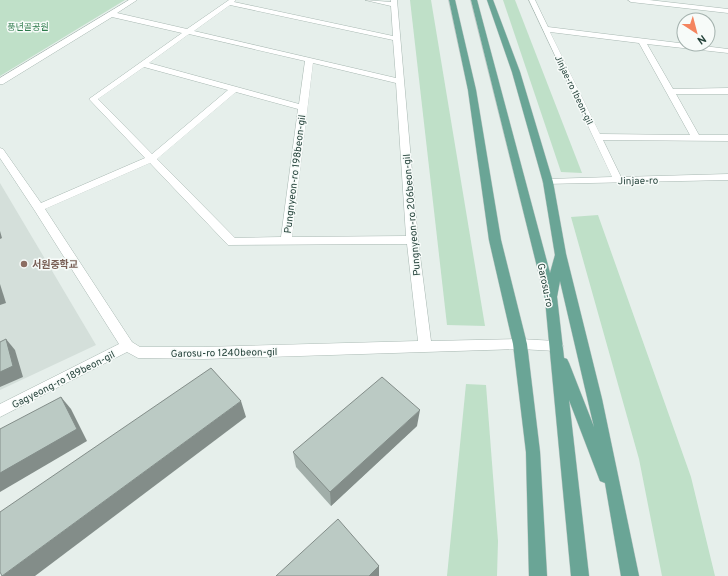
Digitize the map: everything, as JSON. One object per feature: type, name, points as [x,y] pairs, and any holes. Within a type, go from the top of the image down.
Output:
[{"type":"main road","points":[[452,0],[472,90],[496,240],[520,344],[533,452],[538,576]]},
{"type":"main road","name":"Garosu-ro","points":[[474,0],[551,298],[580,576]]},
{"type":"main road","name":"Garosu-ro","points":[[490,0],[516,72],[548,182],[560,254],[594,392],[618,510]]},
{"type":"main road","points":[[551,298],[560,254]]},
{"type":"main road","points":[[556,346],[618,510],[630,576]]},
{"type":"street","points":[[0,82],[134,0]]},
{"type":"street","name":"Pungnyeon-ro 206beon-gil","points":[[368,0],[394,3],[412,240],[425,348]]},
{"type":"street","name":"Jinjae-ro 1beon-gil","points":[[532,0],[618,180]]},
{"type":"street","points":[[631,0],[728,11]]},
{"type":"street","name":"Pungnyeon-ro 198beon-gil","points":[[396,38],[307,20],[231,2],[93,99],[232,242],[412,240]]},
{"type":"street","points":[[110,14],[400,81]]},
{"type":"street","points":[[545,29],[728,51]]},
{"type":"street","points":[[642,41],[696,137]]},
{"type":"street","name":"Pungnyeon-ro 198beon-gil","points":[[286,241],[309,60]]},
{"type":"street","name":"Pungnyeon-ro 198beon-gil","points":[[142,64],[302,107]]},
{"type":"street","points":[[39,208],[152,159],[234,89]]},
{"type":"street","points":[[670,92],[728,91]]},
{"type":"street","points":[[597,137],[728,138]]},
{"type":"street","points":[[0,151],[39,208],[127,346]]},
{"type":"street","name":"Jinjae-ro","points":[[548,182],[728,178]]},
{"type":"street","name":"Garosu-ro 1240beon-gil","points":[[127,346],[138,352],[160,352],[425,348],[520,344],[556,346]]},
{"type":"street","name":"Gagyeong-ro 189beon-gil","points":[[0,411],[127,346]]},
{"type":"shaded area","name":"서원중학교","points":[[0,183],[96,345],[0,390]]},
{"type":"green space","name":"풍년골공원","points":[[0,0],[125,0],[0,76]]},
{"type":"green space","points":[[410,0],[431,0],[485,326],[447,325]]},
{"type":"green space","points":[[503,0],[515,0],[582,173],[561,172]]},
{"type":"green space","points":[[598,215],[691,477],[715,576],[662,576],[639,459],[571,217]]},
{"type":"green space","points":[[466,384],[486,385],[498,541],[497,576],[447,576]]},
{"type":"building","points":[[6,339],[13,366],[0,372],[0,342]]},
{"type":"building","points":[[211,368],[241,401],[2,576],[0,572],[0,512]]},
{"type":"building","points":[[382,377],[420,410],[330,492],[293,452]]},
{"type":"building","points":[[61,397],[77,429],[0,473],[0,429]]},
{"type":"building","points":[[338,519],[379,566],[369,576],[276,576]]},
{"type":"place","name":"서원중학교","points":[[24,264]]}]
